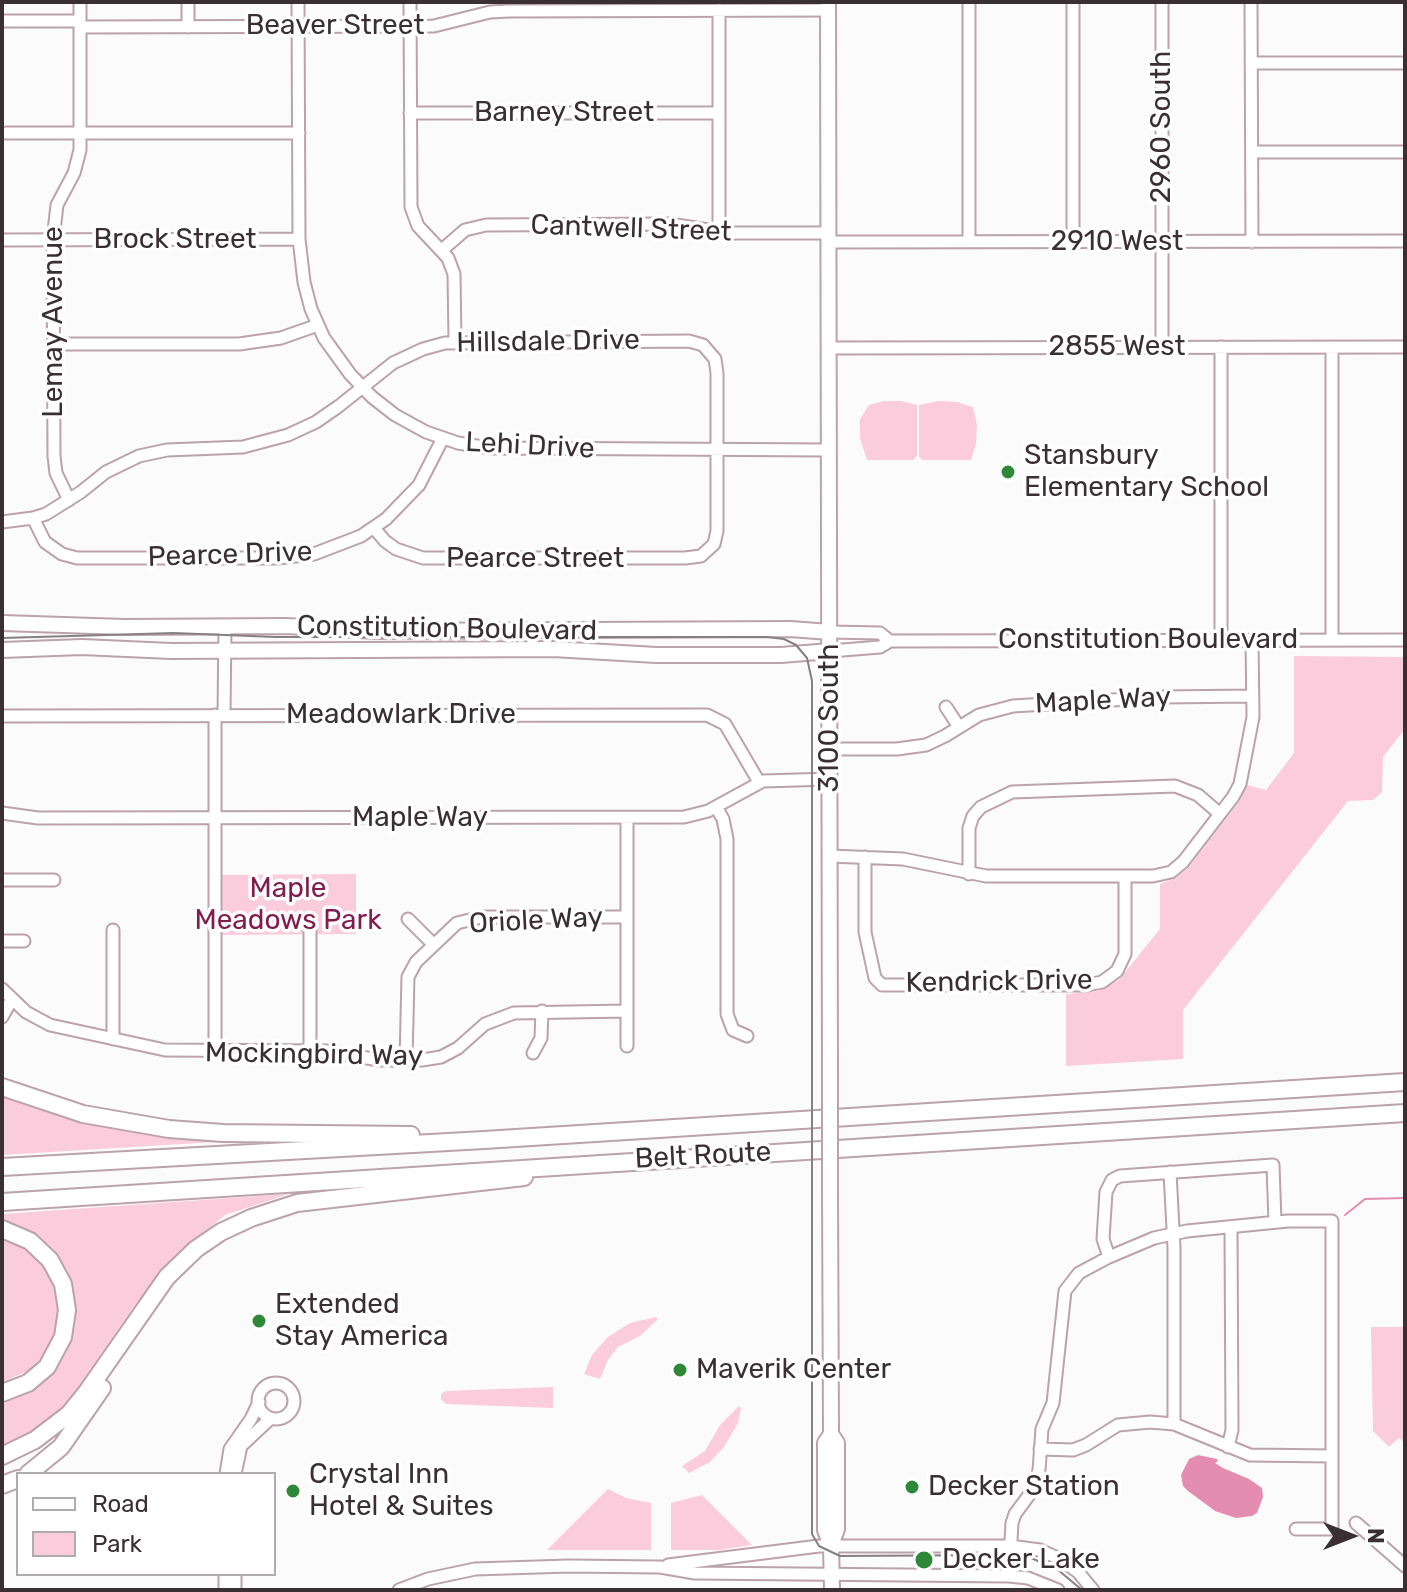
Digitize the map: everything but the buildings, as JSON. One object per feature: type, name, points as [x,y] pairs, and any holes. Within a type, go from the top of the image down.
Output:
[{"type":"highway","name":"Belt Route","points":[[2,1167],[1405,1082]]},
{"type":"highway","points":[[2,1087],[83,1114],[169,1129],[484,1140]]},
{"type":"highway","name":"Belt Route","points":[[2,1202],[1405,1113]]},
{"type":"highway","points":[[2,1456],[35,1440],[69,1414],[159,1287],[184,1259],[221,1232],[297,1203],[491,1182],[592,1163]]},
{"type":"highway","points":[[31,1472],[68,1439],[183,1270],[219,1240],[267,1212]]},
{"type":"highway","points":[[2,1229],[30,1241],[50,1260],[63,1284],[67,1310],[60,1345],[47,1367],[28,1383],[2,1393]]},
{"type":"main road","name":"3100 South","points":[[828,6],[831,1434],[825,1443],[825,1530],[831,1546],[832,1590]]},
{"type":"main road","name":"Constitution Boulevard","points":[[2,623],[125,627],[305,626],[377,631],[790,629],[830,632]]},
{"type":"main road","name":"Constitution Boulevard","points":[[2,650],[82,647],[553,649],[656,655],[781,655],[830,651]]},
{"type":"street","name":"Lemay Avenue","points":[[69,500],[59,481],[55,464],[53,240],[54,215],[77,165],[81,133],[80,2]]},
{"type":"street","points":[[188,2],[188,27]]},
{"type":"street","name":"Lehi Drive","points":[[298,2],[299,239],[304,282],[318,325],[332,351],[362,387],[395,415],[443,438],[503,450],[829,450]]},
{"type":"street","points":[[410,2],[411,207],[422,231],[442,250],[454,274],[455,342]]},
{"type":"street","points":[[969,2],[969,242]]},
{"type":"street","points":[[1073,2],[1073,242]]},
{"type":"street","name":"2960 South","points":[[1162,2],[1162,347]]},
{"type":"street","points":[[1251,2],[1252,242]]},
{"type":"street","name":"Beaver Street","points":[[2,21],[188,27],[410,27],[443,26],[500,11],[644,6],[719,10],[828,6]]},
{"type":"street","points":[[719,10],[719,232]]},
{"type":"street","points":[[1251,63],[1405,63]]},
{"type":"street","name":"Barney Street","points":[[410,113],[719,113]]},
{"type":"street","points":[[6,133],[299,133]]},
{"type":"street","points":[[1252,152],[1405,152]]},
{"type":"street","name":"Cantwell Street","points":[[442,250],[465,230],[478,225],[678,225],[719,232],[829,238]]},
{"type":"street","name":"2910 West","points":[[829,238],[969,242],[1405,241]]},
{"type":"street","name":"Brock Street","points":[[2,240],[299,239]]},
{"type":"street","points":[[53,344],[239,344],[281,338],[318,325]]},
{"type":"street","name":"Hillsdale Drive","points":[[2,522],[33,518],[69,500],[106,472],[139,456],[167,450],[243,447],[288,435],[316,422],[403,357],[455,342],[699,343],[708,348],[717,366],[718,450]]},
{"type":"street","points":[[1221,347],[1221,640]]},
{"type":"street","points":[[1332,347],[1332,640]]},
{"type":"street","name":"2855 West","points":[[829,348],[1405,347]]},
{"type":"street","name":"Pearce Drive","points":[[33,518],[39,533],[50,546],[62,554],[84,559],[296,557],[331,549],[374,528],[419,485],[443,438]]},
{"type":"street","name":"Pearce Street","points":[[374,528],[396,549],[423,558],[685,558],[706,553],[714,544],[717,531],[718,450]]},
{"type":"street","points":[[215,1052],[215,818],[225,626]]},
{"type":"street","name":"Constitution Boulevard","points":[[830,632],[880,633],[890,641]]},
{"type":"street","points":[[830,856],[903,859],[969,874],[1125,876],[1159,875],[1176,869],[1233,797],[1242,778],[1253,717],[1252,640]]},
{"type":"street","name":"Constitution Boulevard","points":[[830,651],[880,647],[890,641],[1405,640]]},
{"type":"street","name":"Maple Way","points":[[830,749],[908,748],[935,741],[979,715],[1013,706],[1252,696]]},
{"type":"street","points":[[946,707],[959,727]]},
{"type":"street","name":"Meadowlark Drive","points":[[5,716],[707,715],[725,724],[759,782]]},
{"type":"street","name":"Maple Way","points":[[2,813],[38,818],[684,817],[716,807],[759,782],[830,779]]},
{"type":"street","points":[[969,874],[969,828],[973,816],[984,805],[1012,792],[1175,786],[1198,795],[1220,814]]},
{"type":"street","points":[[716,807],[723,819],[727,839],[727,1014],[733,1030],[747,1036]]},
{"type":"street","points":[[627,818],[627,1046]]},
{"type":"street","name":"Kendrick Drive","points":[[865,857],[865,932],[877,982],[882,985],[1087,985],[1102,982],[1117,971],[1125,954],[1125,876]]},
{"type":"street","points":[[2,880],[54,880]]},
{"type":"street","name":"Oriole Way","points":[[406,1060],[406,984],[413,967],[457,923],[474,918],[627,917]]},
{"type":"street","points":[[408,919],[434,945]]},
{"type":"street","points":[[113,930],[113,1039]]},
{"type":"street","points":[[310,930],[310,1052]]},
{"type":"street","points":[[2,941],[24,941]]},
{"type":"street","name":"Mockingbird Way","points":[[2,989],[26,1012],[50,1025],[175,1051],[334,1052],[379,1060],[431,1059],[450,1053],[485,1024],[504,1015],[542,1011],[627,1011]]},
{"type":"street","points":[[2,1017],[12,999]]},
{"type":"street","points":[[533,1053],[541,1038],[542,1011]]},
{"type":"street","points":[[1109,1257],[1103,1235],[1106,1192],[1112,1180],[1124,1175],[1273,1165],[1275,1222]]},
{"type":"street","points":[[1170,1172],[1174,1234],[1174,1424]]},
{"type":"street","points":[[1009,1576],[1015,1514],[1030,1496],[1038,1478],[1042,1429],[1053,1403],[1065,1291],[1079,1273],[1109,1257],[1154,1238],[1174,1234],[1275,1222],[1332,1221],[1332,1529],[1296,1529]]},
{"type":"street","points":[[1228,1447],[1232,1430],[1231,1227]]},
{"type":"street","points":[[226,1472],[230,1449],[251,1419],[262,1391],[271,1385],[281,1384],[289,1389],[294,1403],[290,1412],[281,1418],[271,1418],[262,1412],[259,1402]]},
{"type":"street","points":[[235,1472],[241,1446],[271,1418]]},
{"type":"street","points":[[1040,1449],[1077,1449],[1110,1428],[1125,1424],[1174,1424],[1250,1455],[1331,1456]]},
{"type":"street","points":[[1356,1523],[1405,1566]]},
{"type":"street","points":[[399,1590],[449,1573],[494,1567],[660,1567],[774,1550],[831,1546],[1010,1546],[1040,1550],[1060,1559],[1078,1572],[1093,1590]]},
{"type":"street","points":[[660,1567],[695,1573],[1009,1576],[1028,1578],[1058,1590]]},
{"type":"green space","points":[[884,401],[917,405],[917,456],[913,460],[867,460],[860,438],[860,419],[869,405]]},
{"type":"green space","points":[[938,401],[973,407],[977,425],[971,460],[923,460],[919,457],[919,405]]},
{"type":"green space","points":[[1294,656],[1405,657],[1405,729],[1383,757],[1382,792],[1373,800],[1348,801],[1183,1010],[1183,1059],[1066,1066],[1066,994],[1098,991],[1119,980],[1160,929],[1160,884],[1176,878],[1188,868],[1239,802],[1247,785],[1266,790],[1294,753]]},
{"type":"green space","name":"Maple Meadows Park","points":[[356,874],[356,934],[219,935],[219,875]]},
{"type":"green space","points":[[2,1091],[215,1137],[215,1142],[2,1155]]},
{"type":"green space","points":[[289,1194],[225,1215],[175,1257],[134,1306],[59,1415],[2,1445],[2,1397],[26,1389],[58,1366],[72,1333],[75,1299],[67,1270],[48,1244],[21,1227],[2,1221],[2,1214]]},
{"type":"green space","points":[[2,1233],[42,1255],[59,1286],[61,1321],[44,1355],[28,1371],[2,1382]]},
{"type":"green space","points":[[658,1319],[640,1336],[618,1347],[600,1379],[584,1374],[592,1355],[608,1337],[630,1323]]},
{"type":"green space","points":[[1371,1327],[1405,1327],[1405,1443],[1399,1438],[1389,1447],[1373,1431]]},
{"type":"green space","points":[[553,1387],[553,1408],[446,1404],[441,1399],[441,1394],[446,1391]]},
{"type":"green space","points":[[739,1406],[738,1423],[724,1447],[710,1462],[689,1473],[682,1466],[705,1451],[720,1425]]},
{"type":"green space","points":[[608,1489],[626,1498],[651,1503],[651,1550],[547,1550]]},
{"type":"green space","points":[[702,1495],[752,1545],[719,1550],[671,1550],[671,1503]]},
{"type":"shaded area","points":[[1198,1455],[1217,1459],[1215,1463],[1262,1488],[1263,1497],[1257,1513],[1236,1518],[1215,1511],[1188,1491],[1183,1486],[1181,1475],[1189,1459]]},
{"type":"waterway","points":[[1345,1215],[1365,1199],[1405,1198]]},
{"type":"tram line","points":[[2,638],[174,633],[276,637],[767,637],[784,639],[796,645],[807,658],[812,681],[812,1534],[819,1546],[840,1556],[1010,1555],[1031,1558],[1057,1569],[1082,1590]]},
{"type":"place","name":"Stansbury Elementary School","points":[[1008,472]]},
{"type":"place","name":"Extended Stay America","points":[[259,1321]]},
{"type":"place","name":"Maverik Center","points":[[680,1370]]},
{"type":"place","name":"Decker Station","points":[[912,1487]]},
{"type":"place","name":"Crystal Inn Hotel & Suites","points":[[293,1491]]},
{"type":"place","name":"Decker Lake","points":[[924,1560]]}]
